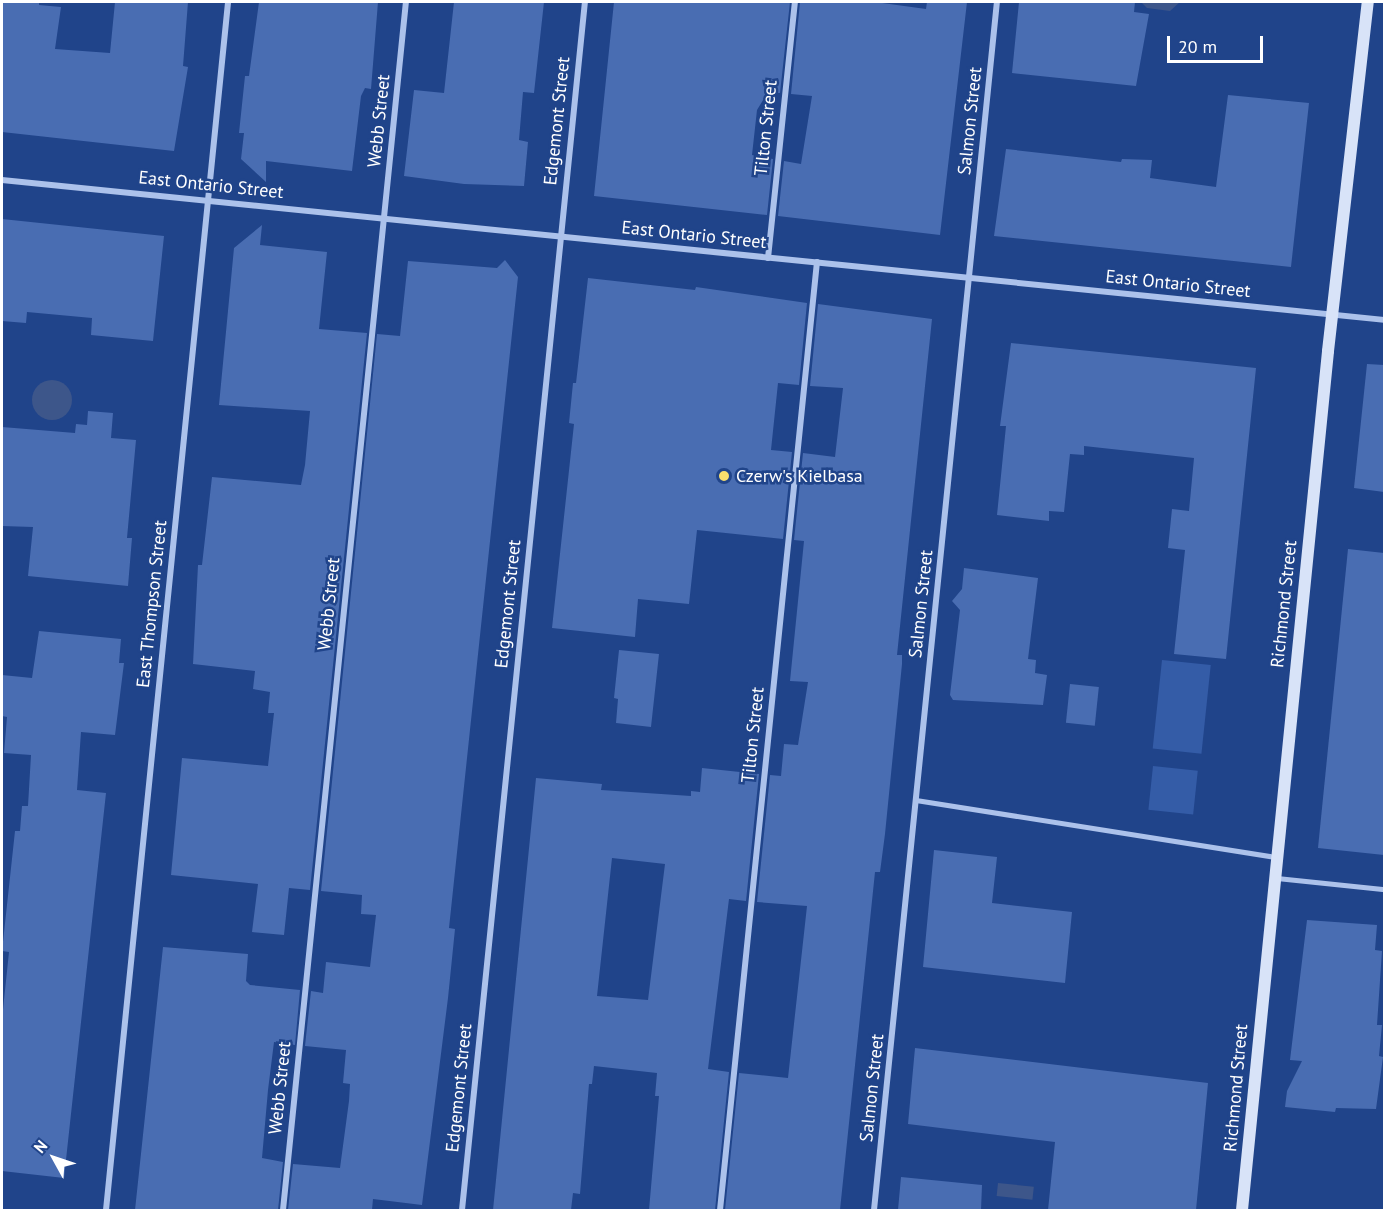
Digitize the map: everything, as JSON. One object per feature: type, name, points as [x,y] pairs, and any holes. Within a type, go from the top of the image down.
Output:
[{"type":"main road","name":"Richmond Street","points":[[1242,1210],[1276,857],[1368,2]]},
{"type":"street","name":"East Thompson Street","points":[[106,1210],[228,2]]},
{"type":"street","name":"Webb Street","points":[[283,1210],[406,2]]},
{"type":"street","name":"Edgemont Street","points":[[462,1210],[585,2]]},
{"type":"street","name":"Tilton Street","points":[[768,258],[795,2]]},
{"type":"street","name":"Salmon Street","points":[[874,1210],[998,2]]},
{"type":"street","name":"East Ontario Street","points":[[2,180],[1384,320]]},
{"type":"street","name":"Tilton Street","points":[[720,1210],[817,262]]},
{"type":"lane","points":[[916,800],[1276,857]]},
{"type":"lane","points":[[1274,878],[1384,889]]},
{"type":"shaded area","points":[[1141,2],[1180,2],[1170,11],[1147,8]]},
{"type":"shaded area","points":[[52,380],[60,381],[66,386],[71,392],[71,408],[66,414],[60,419],[52,420],[44,419],[38,414],[33,408],[32,400],[33,392],[38,386],[44,381]]},
{"type":"shaded area","points":[[1162,660],[1211,665],[1201,754],[1153,749]]},
{"type":"shaded area","points":[[1153,766],[1198,771],[1193,814],[1148,810]]},
{"type":"shaded area","points":[[998,1183],[1034,1187],[1032,1200],[997,1196]]},
{"type":"building","points":[[2,2],[39,2],[39,5],[61,7],[55,49],[110,53],[115,2],[188,2],[183,66],[188,67],[174,151],[2,132]]},
{"type":"building","points":[[259,2],[378,2],[371,89],[365,88],[361,96],[352,171],[266,161],[266,182],[241,159],[244,133],[239,133],[245,76],[249,76]]},
{"type":"building","points":[[454,2],[544,2],[534,93],[523,92],[519,140],[528,142],[524,186],[464,184],[404,176],[414,90],[444,93]]},
{"type":"building","points":[[614,2],[790,2],[780,93],[768,92],[757,110],[752,155],[773,159],[767,215],[594,196]]},
{"type":"building","points":[[800,2],[875,2],[926,9],[927,2],[967,2],[940,235],[778,216],[784,161],[801,164],[812,96],[791,94]]},
{"type":"building","points":[[1019,2],[1135,2],[1134,12],[1149,14],[1136,86],[1012,73]]},
{"type":"building","points":[[1228,95],[1309,103],[1291,267],[994,236],[1006,149],[1121,162],[1122,159],[1152,160],[1150,178],[1216,187]]},
{"type":"building","points":[[2,219],[164,236],[153,341],[91,335],[92,318],[27,312],[26,323],[2,321]]},
{"type":"building","points":[[262,225],[260,245],[327,252],[319,329],[367,333],[310,890],[289,888],[284,935],[252,932],[258,884],[171,875],[182,758],[268,766],[274,713],[268,713],[270,692],[253,689],[255,671],[193,664],[198,565],[202,565],[212,477],[301,485],[305,465],[310,411],[219,405],[234,248]]},
{"type":"building","points":[[505,260],[518,277],[449,928],[455,929],[448,998],[422,1205],[373,1199],[372,1210],[288,1210],[293,1164],[340,1168],[349,1101],[350,1084],[343,1083],[346,1050],[305,1046],[311,991],[323,993],[326,962],[370,967],[376,915],[361,914],[362,895],[321,891],[377,334],[400,336],[408,261],[497,268]]},
{"type":"building","points":[[588,278],[695,290],[696,287],[807,303],[799,385],[778,383],[771,450],[792,452],[783,539],[697,530],[689,604],[638,599],[635,637],[552,628],[574,424],[569,423],[573,383],[576,383]]},
{"type":"building","points":[[818,304],[932,319],[897,655],[902,655],[902,664],[885,834],[880,872],[875,872],[840,1210],[725,1210],[739,1073],[788,1078],[807,906],[757,902],[770,775],[781,776],[784,744],[798,745],[808,682],[790,681],[804,541],[794,540],[803,453],[835,457],[843,388],[810,386]]},
{"type":"building","points":[[1011,343],[1256,368],[1226,659],[1174,654],[1185,550],[1168,548],[1172,509],[1189,511],[1194,458],[1084,446],[1084,455],[1070,454],[1064,512],[1049,511],[1049,521],[997,515],[1006,426],[1000,426]]},
{"type":"building","points":[[1367,364],[1384,365],[1384,492],[1354,488]]},
{"type":"building","points":[[88,411],[113,413],[111,438],[136,440],[127,538],[132,538],[128,586],[28,576],[33,527],[2,526],[2,427],[75,433],[76,424],[87,425]]},
{"type":"building","points":[[1348,549],[1384,553],[1384,855],[1318,848]]},
{"type":"building","points":[[964,568],[1038,578],[1028,659],[1036,660],[1035,673],[1047,675],[1043,705],[953,700],[950,695],[960,610],[952,601],[962,589]]},
{"type":"building","points":[[39,631],[121,639],[119,663],[124,663],[115,735],[81,732],[77,790],[106,793],[64,1178],[2,1171],[2,1019],[9,952],[2,951],[15,831],[20,831],[22,806],[28,806],[31,755],[4,753],[7,717],[2,716],[2,675],[32,678]]},
{"type":"building","points":[[619,650],[659,654],[651,727],[616,723],[618,699],[614,698]]},
{"type":"building","points":[[1070,684],[1099,687],[1095,726],[1066,723]]},
{"type":"building","points":[[702,768],[759,774],[746,901],[729,899],[708,1069],[729,1072],[715,1210],[649,1210],[659,1096],[655,1096],[657,1073],[594,1066],[592,1084],[589,1084],[580,1194],[573,1193],[571,1210],[493,1210],[536,778],[602,784],[601,790],[691,796],[691,791],[700,792]],"holes":[[[612,858],[665,864],[648,1000],[597,996]]]},
{"type":"building","points":[[934,850],[997,857],[992,903],[1072,912],[1065,983],[923,967]]},
{"type":"building","points":[[1307,920],[1377,925],[1375,950],[1382,951],[1377,1025],[1382,1025],[1379,1056],[1383,1057],[1376,1109],[1336,1108],[1335,1112],[1285,1107],[1287,1091],[1302,1061],[1290,1060]]},
{"type":"building","points":[[163,947],[248,954],[246,981],[250,985],[300,990],[295,1045],[274,1042],[268,1090],[262,1158],[283,1162],[278,1210],[135,1210]]},
{"type":"building","points":[[915,1048],[1208,1083],[1196,1210],[1048,1210],[1055,1142],[908,1124]]},
{"type":"building","points":[[901,1177],[982,1185],[981,1210],[898,1210]]},
{"type":"place","name":"Czerw's Kielbasa","points":[[724,476]]}]
